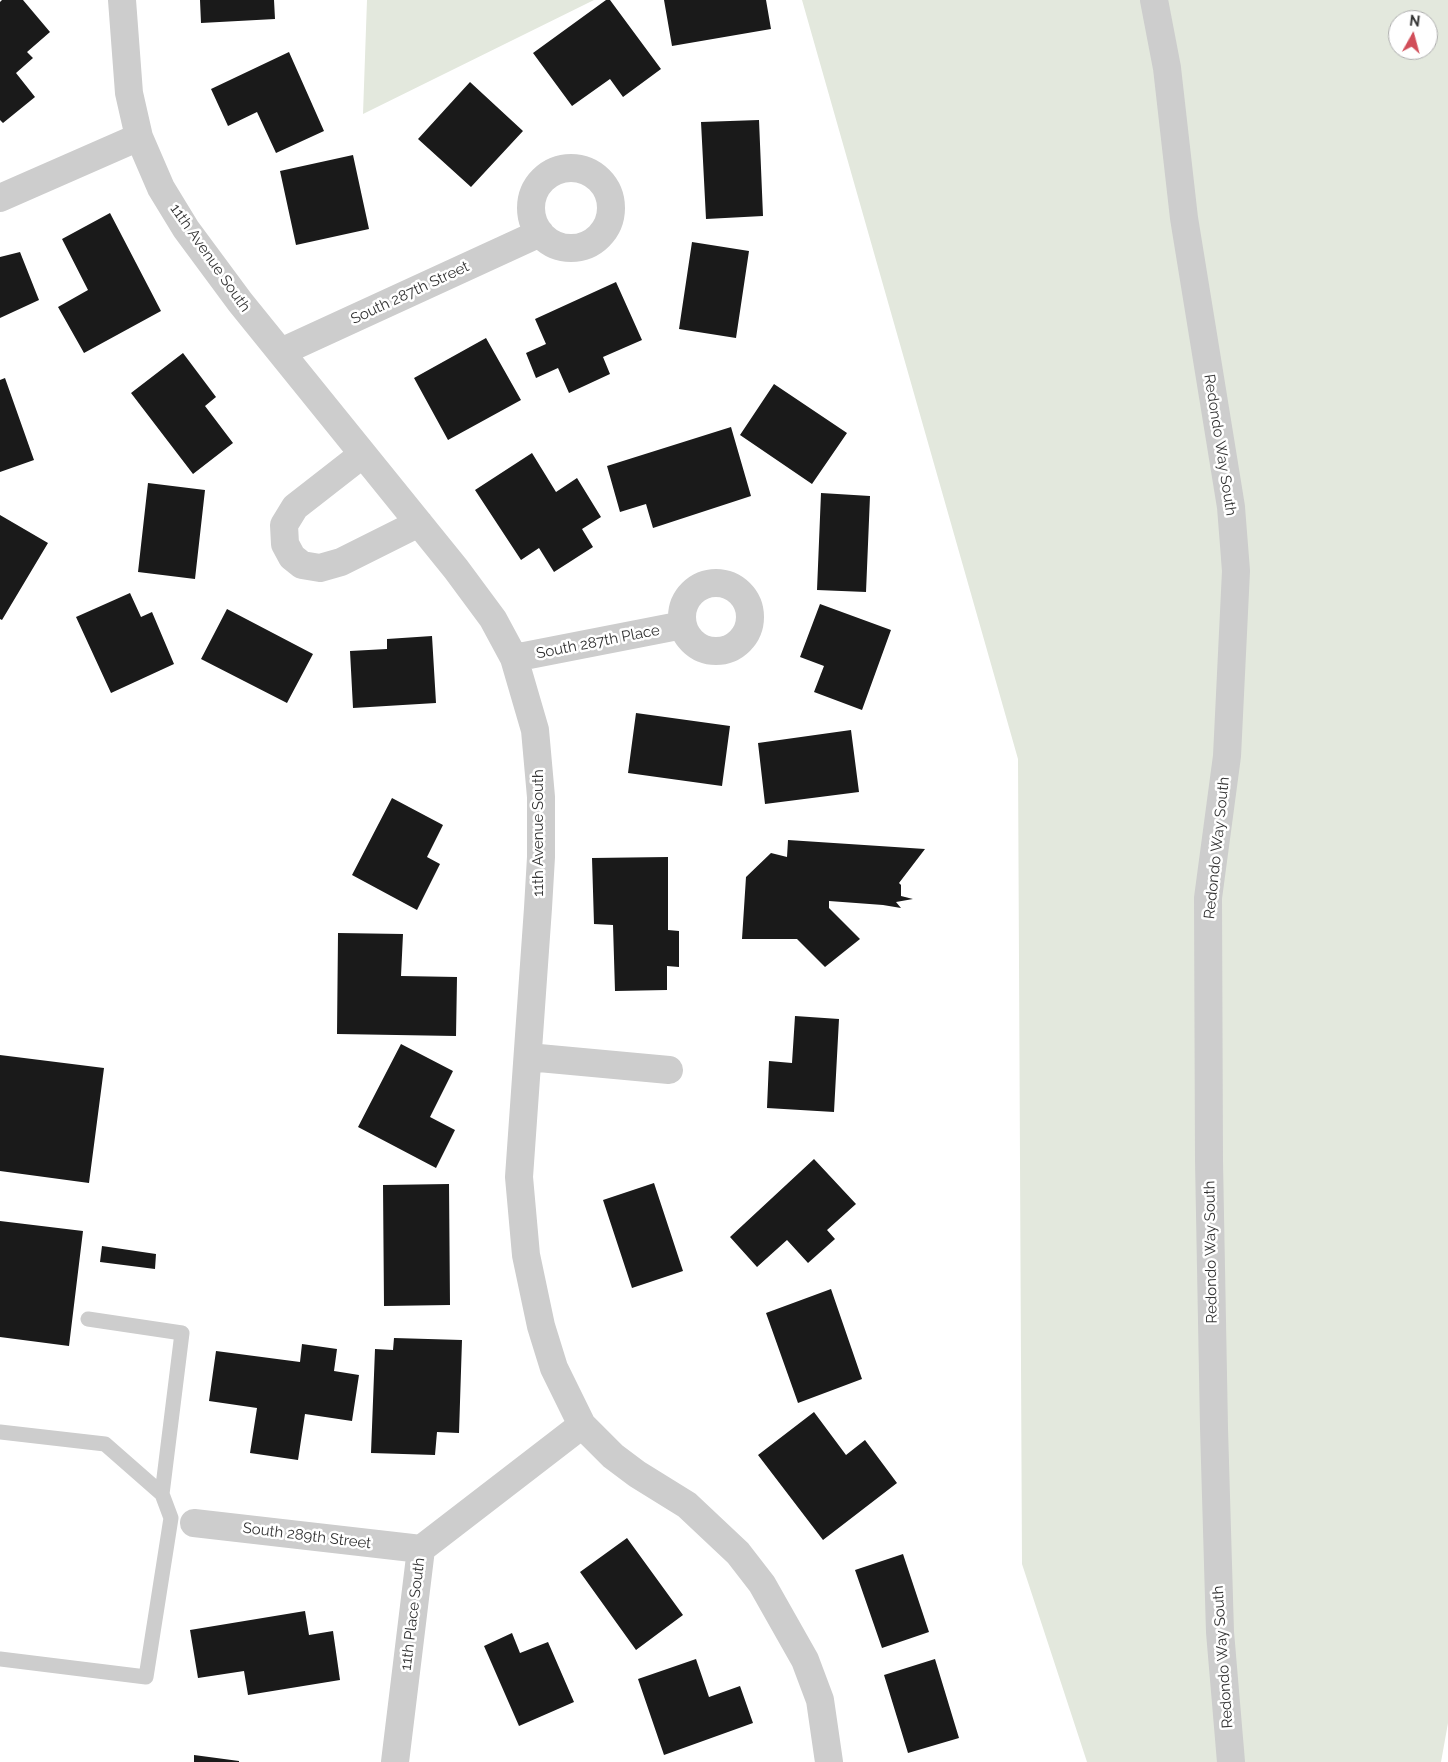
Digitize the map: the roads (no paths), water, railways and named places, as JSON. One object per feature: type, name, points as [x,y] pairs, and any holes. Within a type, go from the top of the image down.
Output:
[{"type":"street","name":"11th Avenue South","points":[[122,0],[129,93],[139,137],[161,188],[186,229],[234,295],[419,522],[492,620],[514,658],[535,730],[541,797],[541,865],[519,1177],[526,1255],[541,1326],[554,1368],[582,1426]]},
{"type":"street","name":"Redondo Way South","points":[[1154,0],[1167,68],[1184,218],[1231,507],[1236,571],[1227,756],[1208,898],[1209,1171],[1220,1632],[1231,1762]]},
{"type":"street","points":[[0,198],[139,137]]},
{"type":"street","name":"South 287th Street","points":[[280,352],[540,233]]},
{"type":"street","points":[[363,454],[295,507],[284,525],[284,544],[292,558],[302,565],[320,568],[341,562],[419,522]]},
{"type":"street","name":"South 287th Place","points":[[514,658],[682,625]]},
{"type":"street","points":[[528,1057],[668,1070]]},
{"type":"street","points":[[582,1426],[613,1456],[637,1474],[687,1505],[738,1553],[762,1584],[805,1660],[820,1700],[829,1762]]},
{"type":"street","name":"11th Place South","points":[[396,1762],[421,1549],[582,1426]]},
{"type":"street","name":"South 289th Street","points":[[182,1520],[421,1549]]},
{"type":"lane","points":[[88,1319],[182,1333],[162,1494]]},
{"type":"lane","points":[[0,1432],[106,1444],[162,1494],[182,1520],[146,1677],[0,1659]]}]
